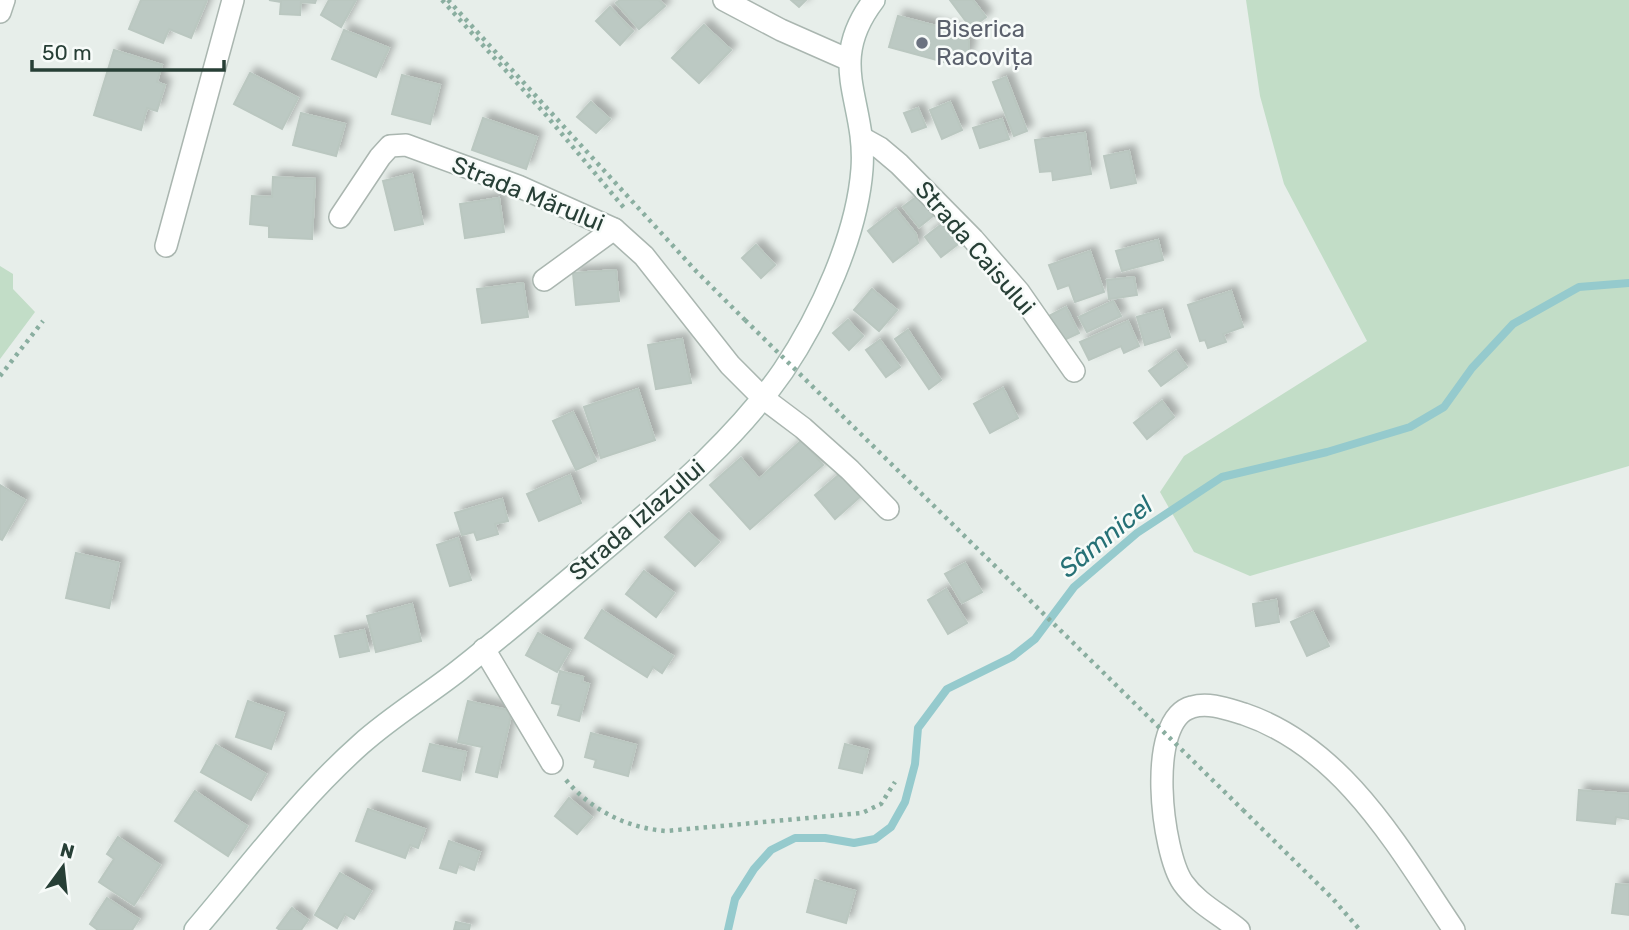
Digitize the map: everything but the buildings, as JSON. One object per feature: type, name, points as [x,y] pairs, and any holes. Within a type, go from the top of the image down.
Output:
[{"type":"street","points":[[0,12],[4,0]]},
{"type":"street","points":[[166,246],[233,0]]},
{"type":"street","points":[[724,0],[781,30],[849,60]]},
{"type":"street","name":"Strada Izlazului","points":[[195,930],[334,768],[363,742],[484,649],[670,494],[719,448],[763,398],[802,340],[830,283],[857,203],[862,168],[862,138],[849,60],[860,21],[874,0]]},
{"type":"street","name":"Strada Caisului","points":[[862,138],[880,148],[899,164],[973,239],[1019,292],[1074,372]]},
{"type":"street","name":"Strada Mărului","points":[[340,217],[390,146],[406,145],[518,186],[621,235],[644,256],[730,365],[763,398],[803,428],[850,470],[888,509]]},
{"type":"street","points":[[544,280],[621,235]]},
{"type":"street","points":[[484,649],[552,763]]},
{"type":"street","points":[[1239,930],[1198,901],[1181,881],[1170,855],[1162,794],[1163,751],[1170,727],[1178,715],[1191,707],[1219,706],[1258,719],[1299,741],[1355,789],[1399,848],[1454,930]]},
{"type":"path","points":[[442,0],[624,206],[630,223],[621,235]]},
{"type":"path","points":[[448,0],[696,271],[1333,899],[1360,930]]},
{"type":"path","points":[[0,376],[43,321]]},
{"type":"path","points":[[552,763],[569,784],[618,820],[642,829],[666,831],[862,813],[881,804],[895,782]]},
{"type":"green space","points":[[1246,0],[1629,0],[1629,466],[1250,576],[1194,552],[1160,492],[1184,456],[1367,341],[1284,184],[1260,96]]},
{"type":"green space","points":[[0,266],[13,274],[13,289],[35,312],[0,359]]},
{"type":"waterway","name":"Sâmnicel","points":[[728,930],[735,899],[754,869],[771,850],[795,838],[825,838],[854,843],[875,839],[891,827],[905,802],[915,764],[918,728],[947,689],[1012,657],[1035,639],[1074,587],[1137,533],[1222,477],[1327,452],[1410,427],[1444,407],[1472,368],[1513,324],[1579,287],[1629,283]]},
{"type":"place","name":"Biserica Racovița","points":[[922,43]]}]
